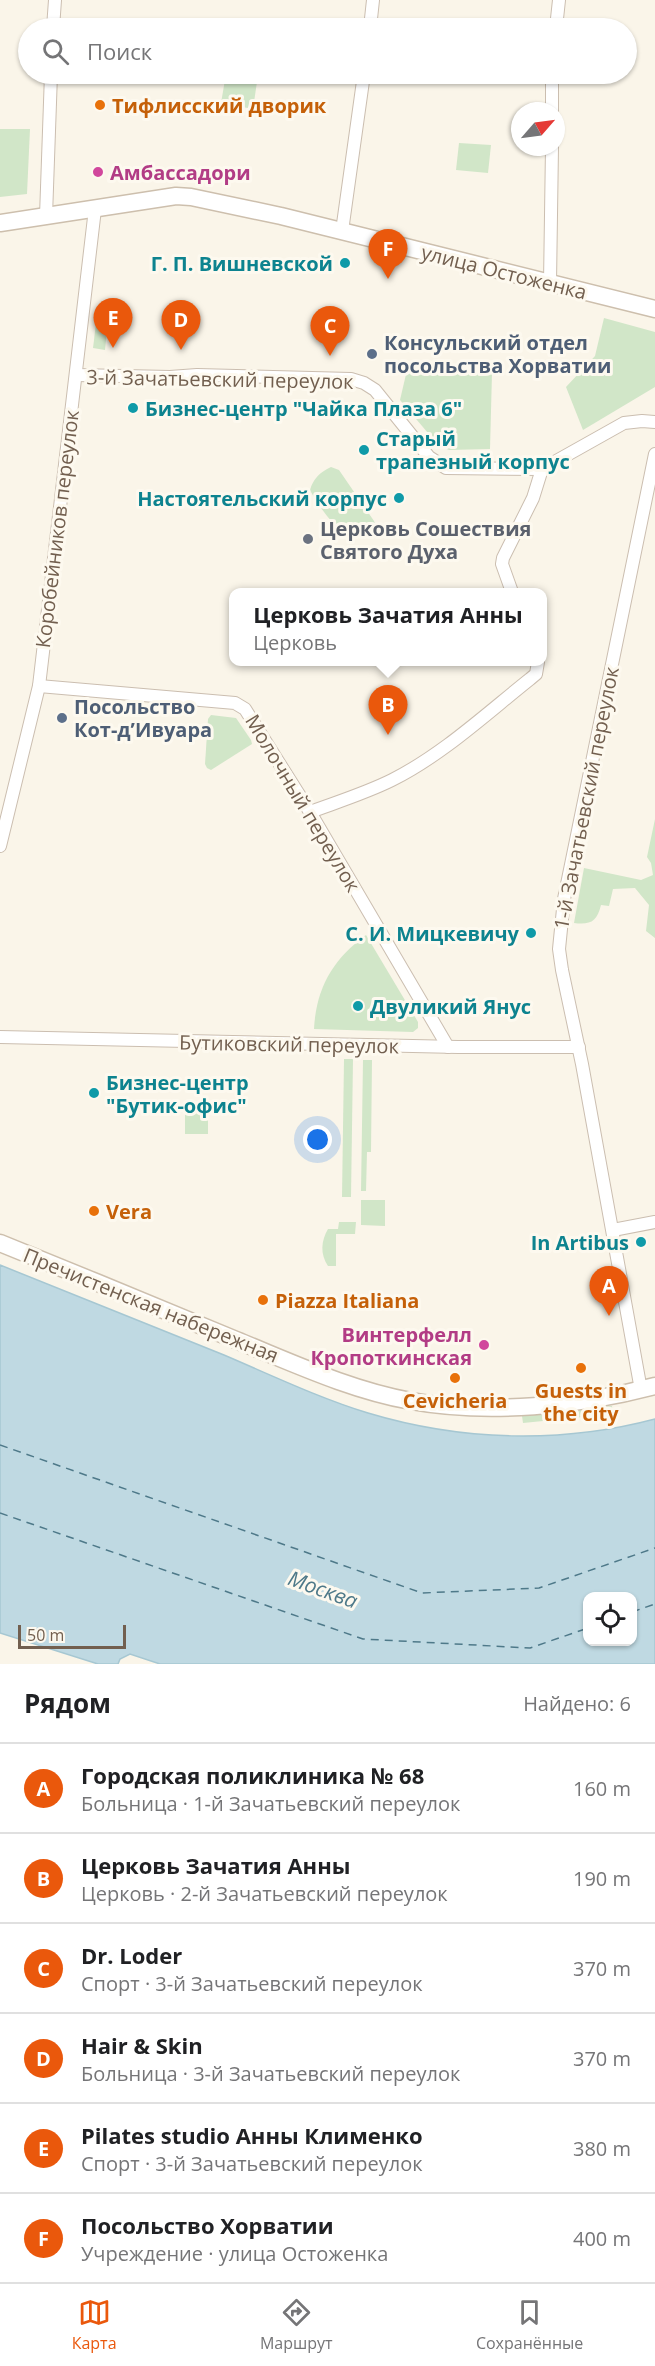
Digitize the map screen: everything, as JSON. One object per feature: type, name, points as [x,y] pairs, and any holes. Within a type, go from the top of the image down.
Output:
[{"type":"main road","name":"улица Остоженка","points":[[0,223],[176,196],[191,197],[342,231],[655,309]]},
{"type":"main road","name":"Пречистенская набережная","points":[[0,1243],[310,1370],[374,1392],[411,1401],[479,1407],[524,1406],[582,1401],[648,1388]]},
{"type":"street","points":[[54,18],[55,0]]},
{"type":"street","points":[[371,18],[373,0]]},
{"type":"street","points":[[557,18],[559,0]]},
{"type":"street","points":[[46,216],[51,84]]},
{"type":"street","points":[[342,231],[363,84]]},
{"type":"street","points":[[552,84],[552,102]]},
{"type":"street","points":[[550,283],[552,156]]},
{"type":"street","name":"Коробейников переулок","points":[[0,846],[39,686],[95,209]]},
{"type":"street","name":"3-й Зачатьевский переулок","points":[[76,375],[351,379],[375,390],[429,457],[440,466],[446,468],[542,469]]},
{"type":"street","points":[[511,588],[502,564],[503,558],[533,498],[542,469],[624,423],[642,420],[655,422]]},
{"type":"street","name":"1-й Зачатьевский переулок","points":[[648,1388],[613,1230],[559,949],[562,908],[655,454]]},
{"type":"street","points":[[310,812],[391,781],[421,763],[463,733],[536,674],[537,666]]},
{"type":"street","name":"Молочный переулок","points":[[39,686],[240,705],[249,713],[310,812],[448,1047]]},
{"type":"street","name":"Бутиковский переулок","points":[[0,1037],[448,1047],[579,1047]]},
{"type":"street","points":[[613,1230],[655,1222]]},
{"type":"green space","points":[[224,84],[257,84],[253,109],[221,103]]},
{"type":"green space","points":[[0,129],[30,129],[27,194],[0,197]]},
{"type":"green space","points":[[459,143],[491,145],[488,173],[456,170]]},
{"type":"green space","points":[[98,307],[109,308],[105,350],[93,348]]},
{"type":"green space","points":[[604,318],[655,332],[655,387],[583,430],[566,387],[595,356]]},
{"type":"green space","points":[[407,370],[492,373],[490,449],[449,450],[439,446],[400,400]]},
{"type":"green space","points":[[331,467],[339,470],[374,521],[379,533],[377,537],[363,527],[355,528],[351,535],[345,537],[317,503],[310,490],[311,486],[318,476]]},
{"type":"green space","points":[[211,715],[236,718],[252,744],[211,770],[205,764],[208,719]]},
{"type":"green space","points":[[655,819],[655,938],[646,931],[649,905],[635,888],[613,889],[609,906],[601,905],[595,919],[589,923],[574,923],[584,868],[641,880],[653,875],[651,863],[647,857]]},
{"type":"green space","points":[[366,935],[418,1022],[418,1028],[413,1032],[314,1029],[318,1000],[328,976],[344,954]]},
{"type":"green space","points":[[344,1059],[353,1059],[351,1197],[342,1197]]},
{"type":"green space","points":[[363,1060],[372,1060],[371,1152],[367,1152],[366,1191],[361,1191]]},
{"type":"green space","points":[[185,1113],[208,1113],[208,1134],[185,1134]]},
{"type":"green space","points":[[361,1200],[385,1200],[385,1226],[361,1225]]},
{"type":"green space","points":[[339,1222],[356,1222],[355,1234],[336,1234],[336,1266],[328,1266],[322,1248],[324,1238],[328,1229],[338,1229]]},
{"type":"green space","points":[[612,1406],[613,1414],[523,1423],[522,1416]]},
{"type":"water","name":"Москва","points":[[0,1265],[295,1386],[368,1413],[403,1422],[475,1434],[511,1436],[584,1433],[655,1419],[655,1664],[160,1664],[130,1654],[120,1659],[118,1664],[98,1664],[0,1633]]},
{"type":"ferry route","points":[[0,1445],[422,1593],[539,1588],[655,1548]]},
{"type":"ferry route","points":[[0,1513],[363,1639],[530,1648],[583,1630]]},
{"type":"ferry route","points":[[637,1610],[655,1604]]},
{"type":"place","name":"Тифлисский дворик","points":[[100,105]]},
{"type":"place","name":"Амбассадори","points":[[98,172]]},
{"type":"place","name":"Г. П. Вишневской","points":[[345,263]]},
{"type":"place","name":"Посольство Хорватии","points":[[388,279]]},
{"type":"place","name":"Pilates studio Анны Клименко","points":[[113,348]]},
{"type":"place","name":"Hair & Skin","points":[[181,350]]},
{"type":"place","name":"Консульский отдел посольства Хорватии","points":[[372,354]]},
{"type":"place","name":"Dr. Loder","points":[[330,356]]},
{"type":"place","name":"Бизнес-центр \"Чайка Плаза 6\"","points":[[133,408]]},
{"type":"place","name":"Старый трапезный корпус","points":[[364,450]]},
{"type":"place","name":"Настоятельский корпус","points":[[399,498]]},
{"type":"place","name":"Церковь Сошествия Святого Духа","points":[[308,539]]},
{"type":"place","name":"Посольство Кот-д’Ивуара","points":[[62,718]]},
{"type":"place","name":"Церковь Зачатия Анны","points":[[388,735]]},
{"type":"place","name":"С. И. Мицкевичу","points":[[531,933]]},
{"type":"place","name":"Двуликий Янус","points":[[358,1006]]},
{"type":"place","name":"Бизнес-центр \"Бутик-офис\"","points":[[94,1093]]},
{"type":"place","name":"Vera","points":[[94,1211]]},
{"type":"place","name":"In Artibus","points":[[641,1242]]},
{"type":"place","name":"Piazza Italiana","points":[[263,1300]]},
{"type":"place","name":"Городская поликлиника № 68","points":[[609,1316]]},
{"type":"place","name":"Винтерфелл Кропоткинская","points":[[484,1345]]},
{"type":"place","name":"Guests in thе city","points":[[581,1368]]},
{"type":"place","name":"Cevicheria","points":[[455,1378]]}]
